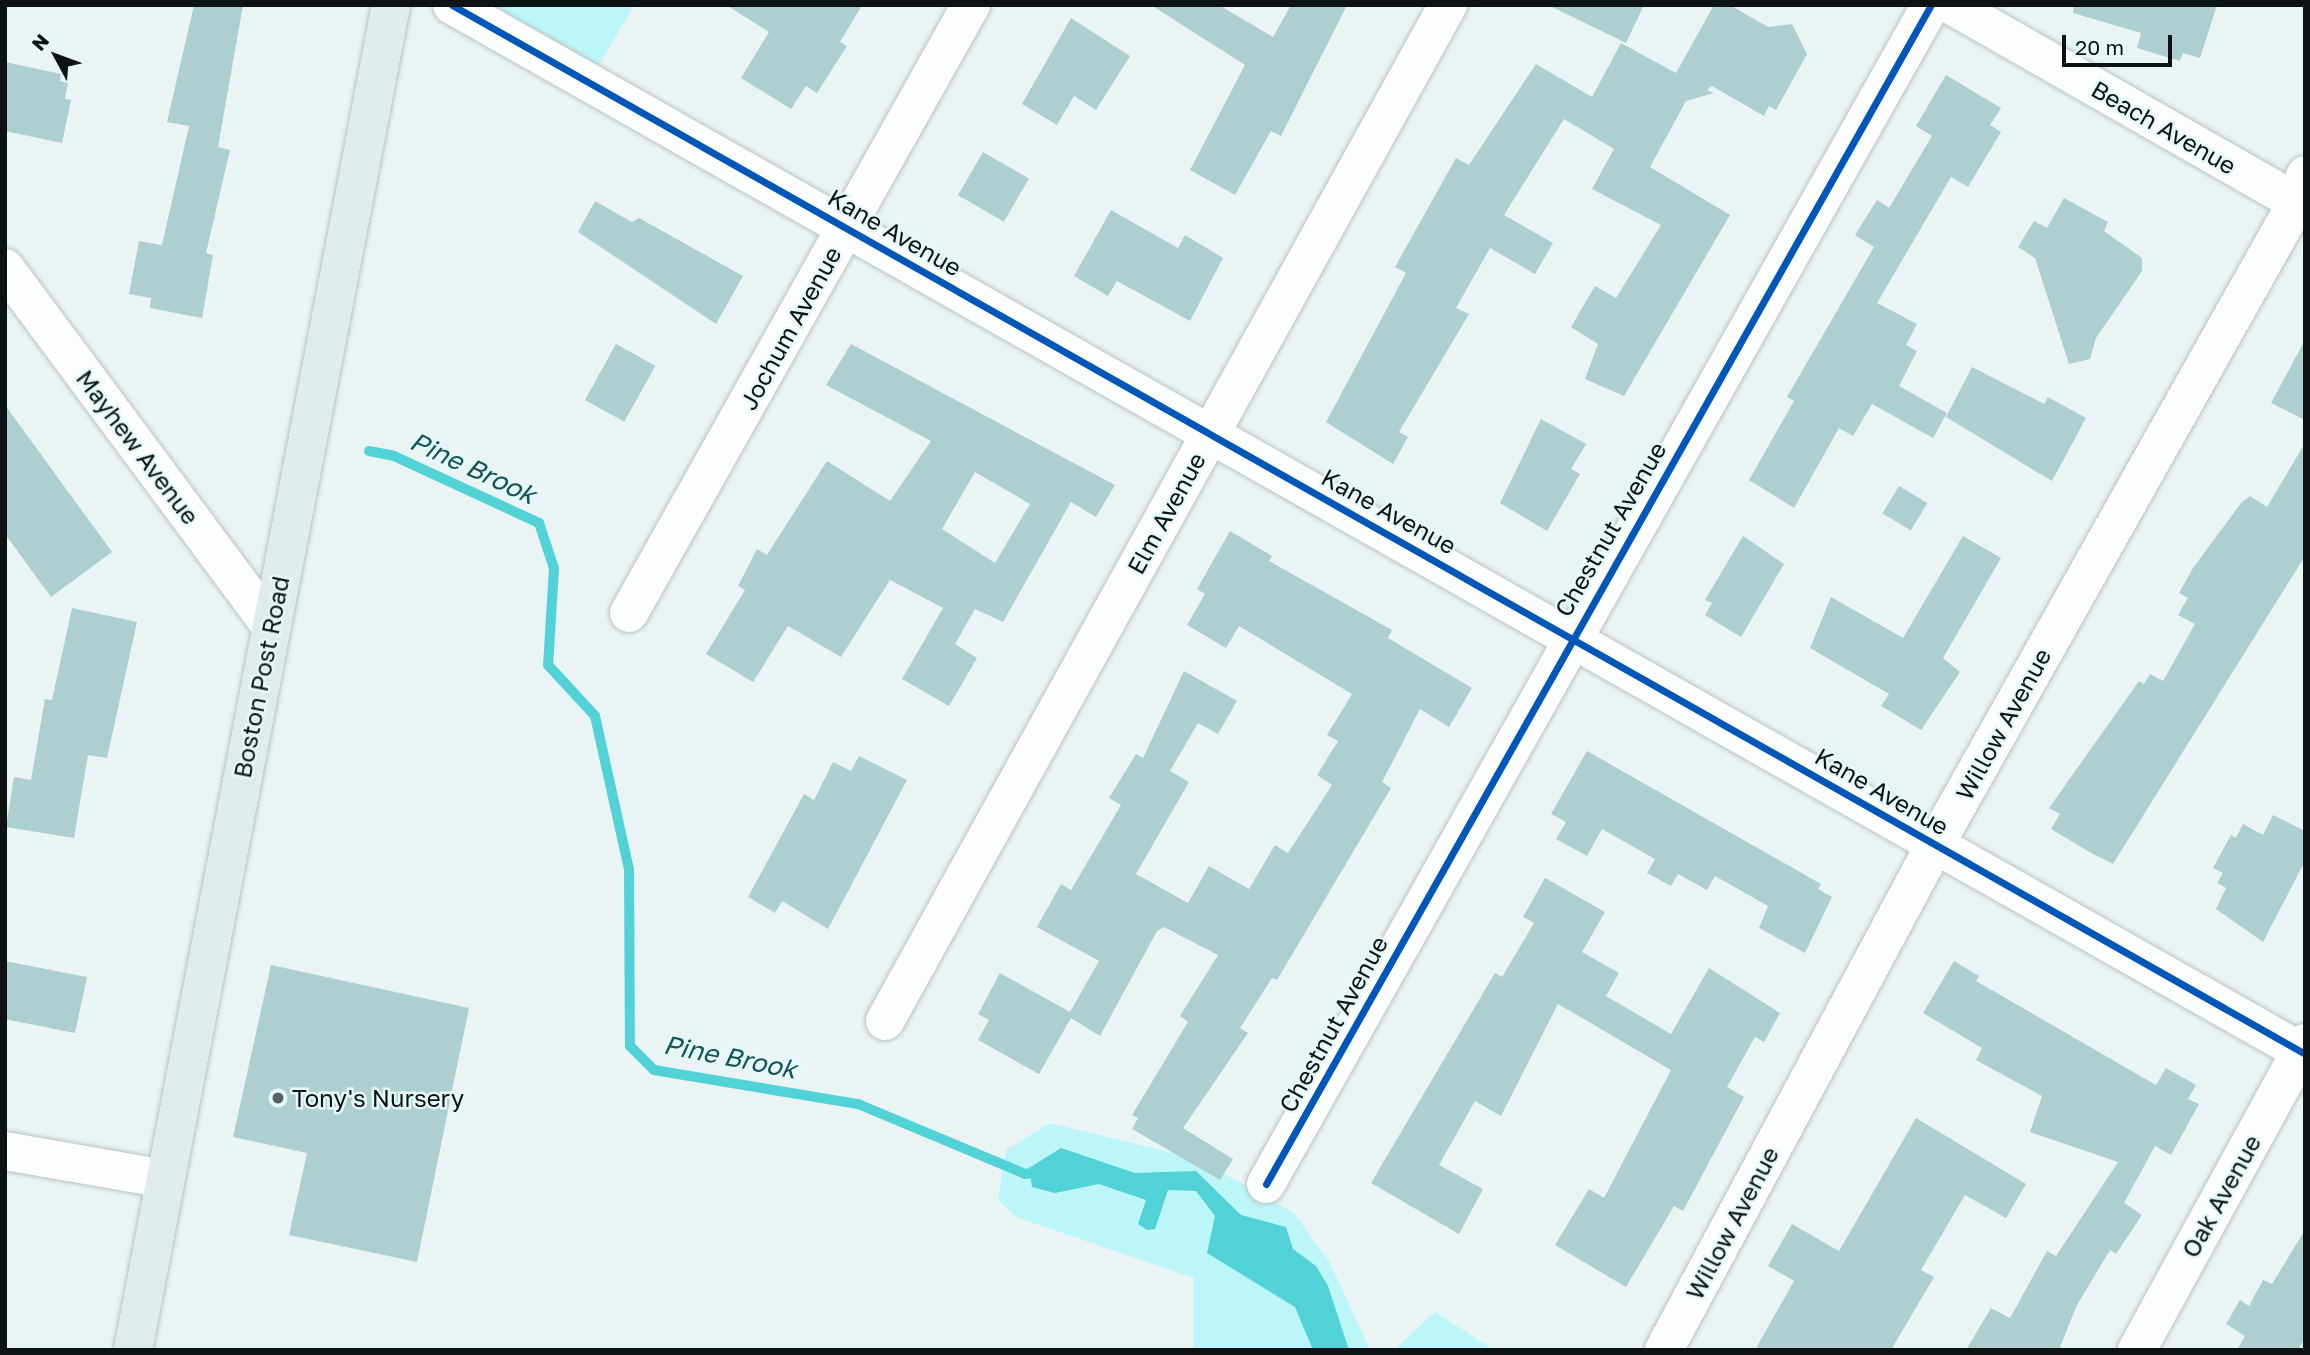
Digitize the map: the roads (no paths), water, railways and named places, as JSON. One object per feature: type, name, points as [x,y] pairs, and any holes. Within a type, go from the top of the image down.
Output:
[{"type":"main road","name":"Boston Post Road","points":[[133,1350],[391,5]]},
{"type":"street","name":"Kane Avenue","points":[[452,5],[2303,1050]]},
{"type":"street","name":"Jochum Avenue","points":[[629,614],[971,5]]},
{"type":"street","name":"Elm Avenue","points":[[885,1021],[1448,5]]},
{"type":"street","name":"Chestnut Avenue","points":[[1266,1184],[1572,636],[1931,5]]},
{"type":"street","name":"Beach Avenue","points":[[1951,5],[2302,195]]},
{"type":"street","name":"Willow Avenue","points":[[1664,1350],[1936,843],[2302,195]]},
{"type":"street","name":"Mayhew Avenue","points":[[5,268],[271,626]]},
{"type":"street","name":"Oak Avenue","points":[[2137,1350],[2303,1050]]},
{"type":"street","points":[[5,1151],[165,1179]]},
{"type":"water","points":[[1061,1148],[1135,1173],[1196,1171],[1241,1215],[1286,1227],[1293,1249],[1316,1266],[1328,1286],[1349,1350],[1313,1350],[1295,1307],[1207,1253],[1215,1216],[1196,1191],[1168,1190],[1155,1229],[1147,1230],[1138,1224],[1146,1200],[1099,1184],[1055,1193],[1032,1187],[1029,1168]]},
{"type":"waterway","name":"Pine Brook","points":[[369,451],[394,456],[539,523],[554,568],[548,665],[595,716],[629,869],[630,1046],[654,1070],[858,1104],[1025,1174],[1037,1172]]},
{"type":"place","name":"Tony's Nursery","points":[[278,1098]]}]
